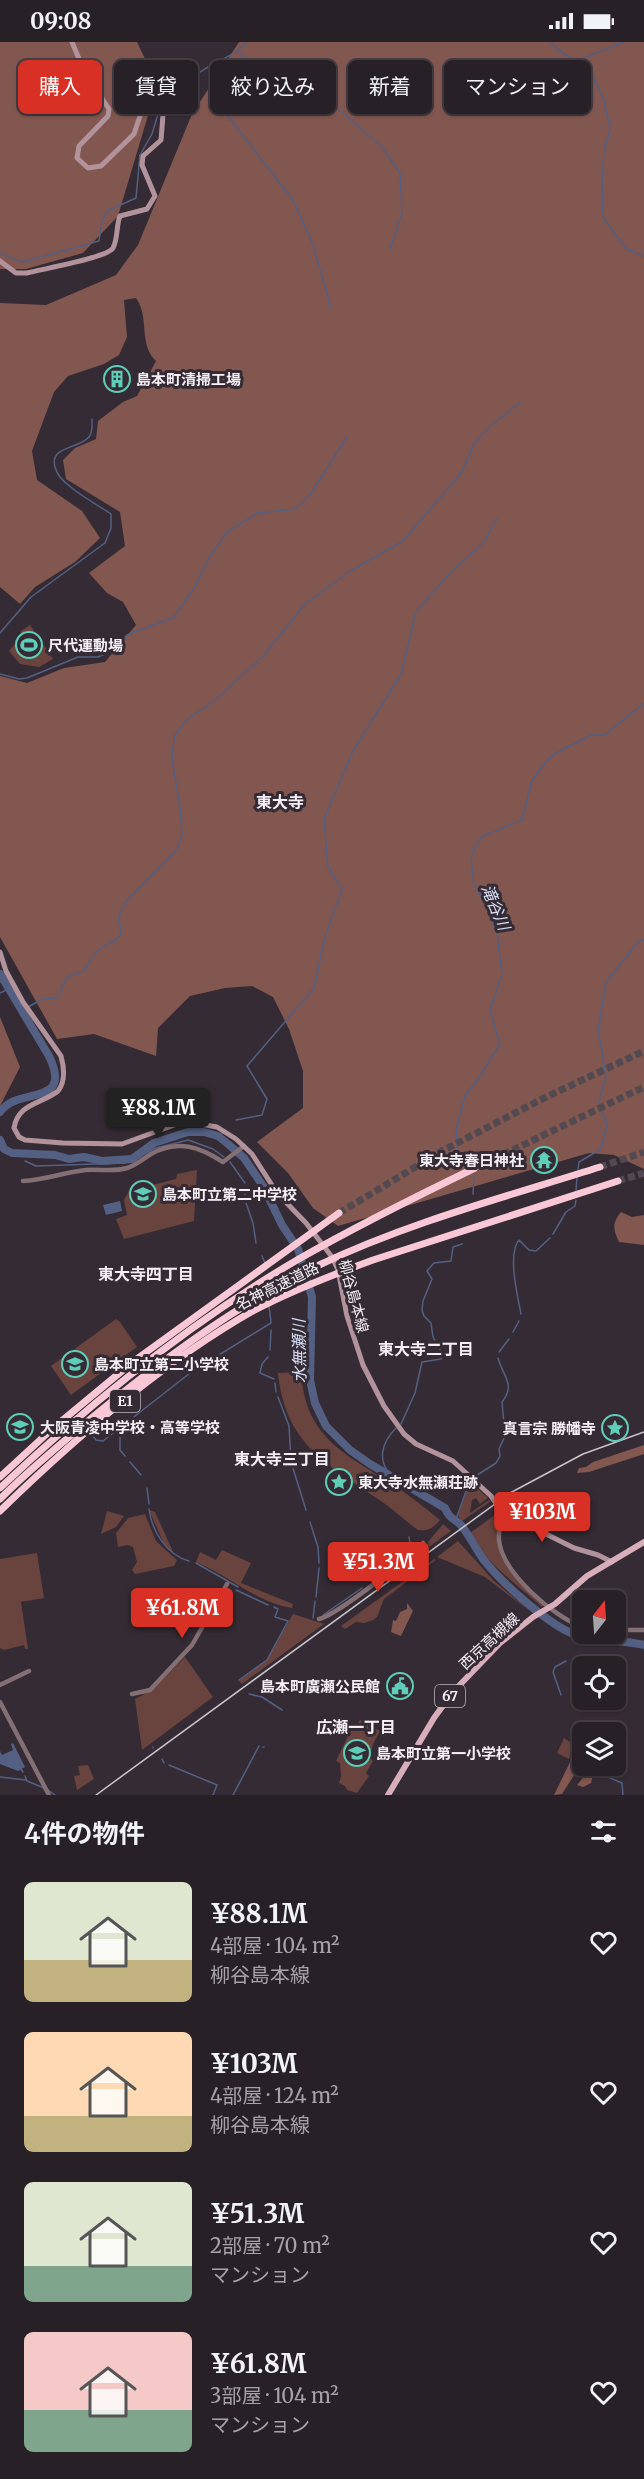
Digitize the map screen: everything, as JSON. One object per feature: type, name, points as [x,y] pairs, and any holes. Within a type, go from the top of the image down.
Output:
[{"type":"highway","name":"名神高速道路","points":[[0,1499],[109,1403],[198,1337],[262,1295],[309,1270],[368,1244],[600,1167]]},
{"type":"highway","name":"名神高速道路","points":[[0,1488],[56,1436],[112,1391],[193,1330],[266,1280],[341,1236],[475,1168]]},
{"type":"highway","name":"名神高速道路","points":[[0,1511],[38,1475],[112,1412],[204,1342],[262,1306],[334,1274],[373,1260],[618,1181]]},
{"type":"highway","name":"名神高速道路","points":[[0,1477],[51,1429],[134,1361],[339,1213]]},
{"type":"main road","points":[[0,261],[16,273],[27,273],[110,252],[114,247],[120,216],[147,209],[155,196],[142,165],[143,156],[161,140],[163,115],[185,91],[183,86],[174,83],[164,96],[144,108],[134,134],[101,166],[88,168],[77,158],[77,150],[108,116],[109,109],[84,71],[72,42]]},
{"type":"main road","name":"柳谷島本線","points":[[0,952],[6,971],[23,1002],[61,1056],[63,1064],[63,1079],[58,1091],[20,1113],[14,1128],[19,1137],[25,1140],[63,1143],[122,1144],[177,1124],[195,1123],[217,1127],[242,1148],[332,1257],[338,1270],[347,1316],[363,1366],[378,1395],[404,1434],[416,1444],[453,1461],[490,1496],[502,1512],[574,1548],[612,1562]]},
{"type":"main road","name":"西京高槻線","points":[[388,1795],[414,1748],[450,1696],[500,1643],[577,1583],[644,1542]]},
{"type":"street","points":[[23,1181],[45,1179],[86,1170],[128,1168],[160,1150],[178,1145],[189,1145],[206,1151],[223,1162],[242,1148]]},
{"type":"street","points":[[502,1512],[499,1540],[505,1559],[520,1581],[549,1607],[572,1622]]},
{"type":"street","points":[[319,1619],[335,1612],[423,1543]]},
{"type":"street","points":[[132,1694],[150,1690],[192,1645],[227,1584]]},
{"type":"street","points":[[626,1630],[644,1630]]},
{"type":"street","points":[[0,1685],[30,1671]]},
{"type":"street","points":[[0,1702],[49,1795]]},
{"type":"shaded area","points":[[0,42],[137,42],[146,60],[114,60],[114,114],[148,114],[118,216],[83,253],[26,269],[0,269]]},
{"type":"shaded area","points":[[239,42],[644,42],[644,1169],[614,1155],[589,1153],[338,1226],[313,1208],[288,1173],[257,1142],[303,1108],[303,1071],[289,1029],[273,997],[252,986],[225,988],[190,996],[158,1028],[156,1056],[94,1034],[57,1039],[0,937],[0,676],[27,683],[64,668],[105,662],[136,625],[123,602],[107,593],[89,573],[125,546],[120,512],[66,479],[63,460],[75,448],[96,439],[98,421],[123,402],[137,396],[156,361],[147,347],[140,305],[136,298],[124,300],[127,337],[119,355],[104,364],[68,376],[54,392],[32,451],[37,480],[82,511],[100,538],[75,562],[35,587],[20,604],[0,587],[0,303],[46,305],[116,275],[138,245],[192,114],[198,114],[198,105],[210,86],[210,114],[336,114],[336,60],[227,60]]},
{"type":"shaded area","name":"尺代運動場","points":[[30,625],[53,659],[39,667],[20,664],[9,651],[20,638],[21,631]]},
{"type":"shaded area","points":[[0,1017],[20,1067],[0,1106]]},
{"type":"shaded area","points":[[197,1170],[194,1221],[124,1239],[116,1219],[127,1215],[124,1200],[129,1191],[176,1179],[177,1174]]},
{"type":"shaded area","points":[[621,1212],[632,1217],[644,1215],[644,1245],[619,1242],[614,1227]]},
{"type":"shaded area","points":[[116,1319],[137,1347],[71,1395],[51,1366]]},
{"type":"shaded area","points":[[301,1372],[309,1410],[327,1438],[352,1459],[399,1488],[440,1520],[435,1525],[428,1530],[418,1530],[325,1462],[311,1449],[289,1417],[282,1397],[278,1373]]},
{"type":"shaded area","points":[[644,1445],[644,1454],[589,1472],[577,1473],[579,1468],[586,1467],[593,1462]]},
{"type":"shaded area","points":[[470,1482],[488,1498],[480,1504],[476,1498],[472,1500],[470,1513],[489,1500],[491,1501],[462,1521],[458,1516]]},
{"type":"shaded area","points":[[149,1510],[155,1512],[174,1554],[164,1544]]},
{"type":"shaded area","points":[[107,1511],[124,1516],[116,1527],[101,1534]]},
{"type":"shaded area","points":[[499,1512],[497,1536],[502,1557],[513,1575],[545,1605],[542,1607],[492,1563],[470,1533]]},
{"type":"shaded area","points":[[145,1514],[156,1541],[177,1560],[174,1566],[135,1574],[132,1570],[137,1562],[133,1547],[128,1545],[118,1547],[116,1533],[128,1518]]},
{"type":"shaded area","points":[[443,1524],[451,1531],[429,1547],[428,1542]]},
{"type":"shaded area","points":[[458,1541],[494,1581],[532,1613],[485,1577],[437,1557]]},
{"type":"shaded area","points":[[222,1550],[251,1563],[241,1583],[293,1604],[292,1608],[267,1601],[196,1562],[200,1552],[216,1560]]},
{"type":"shaded area","points":[[37,1553],[44,1598],[21,1602],[28,1649],[25,1649],[24,1645],[4,1650],[0,1648],[0,1559]]},
{"type":"shaded area","points":[[434,1559],[436,1560],[384,1599],[377,1617],[373,1620],[364,1623],[356,1622],[345,1629],[341,1626]]},
{"type":"shaded area","points":[[407,1603],[413,1611],[401,1636],[391,1632],[393,1620],[396,1621],[400,1612],[407,1609]]},
{"type":"shaded area","points":[[293,1614],[324,1624],[242,1684],[239,1681],[267,1660]]},
{"type":"shaded area","points":[[185,1657],[213,1697],[142,1750],[135,1699],[152,1690]]},
{"type":"shaded area","points":[[360,1720],[380,1731],[369,1758],[373,1761],[366,1773],[369,1776],[357,1793],[347,1790],[339,1783],[340,1763],[336,1761],[354,1723],[357,1724]]},
{"type":"shaded area","points":[[564,1738],[572,1743],[569,1759],[557,1753]]},
{"type":"shaded area","points":[[571,1760],[573,1776],[562,1794],[554,1795]]},
{"type":"shaded area","points":[[88,1765],[94,1779],[77,1790],[74,1776],[80,1775],[78,1766]]},
{"type":"shaded area","points":[[584,1776],[593,1776],[591,1783],[583,1787],[577,1785]]},
{"type":"water","points":[[120,1201],[122,1211],[106,1215],[103,1205]]},
{"type":"water","points":[[13,1743],[25,1767],[18,1771],[0,1764],[0,1751],[2,1755],[13,1750],[11,1744]]},
{"type":"waterway","points":[[198,73],[234,53],[247,42]]},
{"type":"waterway","points":[[550,42],[568,56],[576,59],[624,42]]},
{"type":"waterway","points":[[238,51],[251,63],[267,85],[291,100],[332,104],[381,146],[400,173],[402,213],[390,249]]},
{"type":"waterway","points":[[575,59],[592,74],[604,100],[610,129],[604,152],[603,217],[626,249],[644,256]]},
{"type":"waterway","points":[[0,253],[22,262],[99,241],[102,222],[107,211],[136,198],[140,155],[152,134],[158,114]]},
{"type":"waterway","points":[[226,114],[293,200],[312,242],[331,307]]},
{"type":"waterway","points":[[28,1007],[43,999],[57,998],[68,977],[84,971],[97,952],[119,936],[121,932],[118,923],[120,913],[127,900],[177,849],[182,834],[172,759],[174,737],[184,722],[219,697],[265,654],[305,604],[350,571],[403,541],[461,473],[474,444],[490,426],[521,402]]},
{"type":"waterway","points":[[0,633],[31,597],[105,543],[111,528],[111,514],[67,484],[59,476],[54,460],[60,451],[89,437],[92,431],[92,419]]},
{"type":"waterway","points":[[0,674],[19,679],[27,678],[78,657],[98,657],[112,651],[127,635],[174,617],[193,590],[210,556],[227,532],[258,513],[296,509],[309,496],[347,437]]},
{"type":"waterway","points":[[236,1120],[262,1115],[267,1099],[247,1066],[314,988],[325,937],[342,890],[328,867],[324,819],[353,751],[401,674],[416,611],[451,572],[484,542],[497,518]]},
{"type":"waterway","name":"滝谷川","points":[[462,1162],[458,1156],[456,1130],[465,1095],[500,1044],[490,1011],[502,974],[497,933],[487,907],[474,884],[471,857],[481,837],[522,820],[532,780],[552,755],[591,735],[605,735],[644,703]]},
{"type":"waterway","points":[[578,1169],[579,1162],[601,1149],[607,1125],[599,1101],[606,1076],[598,1029],[606,982],[639,941],[644,940]]},
{"type":"waterway","name":"水無瀬川","points":[[0,974],[49,1056],[55,1072],[54,1083],[49,1090],[8,1104],[0,1112]]},
{"type":"waterway","points":[[0,993],[8,989]]},
{"type":"waterway","name":"水無瀬川","points":[[0,1140],[4,1149],[12,1153],[55,1155],[69,1159],[84,1157],[102,1161],[132,1159],[154,1143],[188,1132],[204,1132],[218,1136],[244,1158],[263,1186],[282,1225],[298,1249],[312,1297],[310,1380],[315,1403],[326,1426],[350,1450],[370,1464],[445,1508],[450,1516],[460,1524],[491,1568],[513,1591],[552,1622],[576,1635],[644,1645]]},
{"type":"waterway","name":"水無瀬川","points":[[220,1138],[222,1133]]},
{"type":"waterway","name":"水無瀬川","points":[[25,1161],[36,1166],[125,1163],[156,1148],[188,1140],[213,1149],[224,1157]]},
{"type":"waterway","points":[[230,1162],[245,1183]]},
{"type":"waterway","points":[[473,1194],[474,1175]]},
{"type":"waterway","points":[[576,1190],[577,1178]]},
{"type":"waterway","points":[[245,1200],[253,1223],[256,1243]]},
{"type":"waterway","points":[[553,1234],[566,1212],[575,1206],[576,1200]]},
{"type":"waterway","points":[[521,1314],[514,1276],[516,1247],[519,1240],[529,1250],[536,1251],[550,1238]]},
{"type":"waterway","points":[[401,1424],[415,1393],[422,1362],[441,1359],[443,1355],[433,1337],[431,1323],[422,1310],[423,1301],[432,1279],[427,1271],[434,1263],[451,1261],[453,1247],[462,1244]]},
{"type":"waterway","points":[[262,1256],[265,1263]]},
{"type":"waterway","points":[[269,1306],[271,1322]]},
{"type":"waterway","points":[[513,1332],[519,1321]]},
{"type":"waterway","points":[[202,1360],[214,1358],[271,1323]]},
{"type":"waterway","points":[[270,1350],[271,1330]]},
{"type":"waterway","points":[[499,1352],[509,1339]]},
{"type":"waterway","points":[[268,1357],[262,1364],[260,1373],[274,1379]]},
{"type":"waterway","points":[[474,1477],[496,1463],[505,1436],[502,1402],[508,1385],[498,1358]]},
{"type":"waterway","points":[[91,1434],[96,1440],[103,1441],[199,1366]]},
{"type":"waterway","points":[[275,1383],[276,1392]]},
{"type":"waterway","points":[[278,1397],[289,1426],[291,1462],[306,1510]]},
{"type":"waterway","points":[[392,1476],[384,1464],[383,1452],[387,1439],[396,1428]]},
{"type":"waterway","points":[[120,1432],[120,1450],[125,1456]]},
{"type":"waterway","points":[[130,1462],[141,1475]]},
{"type":"waterway","points":[[455,1522],[469,1483]]},
{"type":"waterway","points":[[147,1488],[149,1504]]},
{"type":"waterway","points":[[149,1509],[153,1526],[167,1548],[189,1561]]},
{"type":"waterway","points":[[310,1522],[318,1547],[319,1563]]},
{"type":"waterway","points":[[405,1553],[411,1549],[409,1537]]},
{"type":"waterway","points":[[196,1563],[238,1587]]},
{"type":"waterway","points":[[316,1597],[319,1568]]},
{"type":"waterway","points":[[323,1615],[362,1588]]},
{"type":"waterway","points":[[236,1590],[268,1605]]},
{"type":"waterway","points":[[313,1618],[315,1601]]},
{"type":"waterway","points":[[239,1680],[267,1660],[288,1621],[275,1617],[278,1609],[274,1607]]},
{"type":"waterway","points":[[561,1695],[553,1672],[555,1667],[566,1661]]},
{"type":"waterway","points":[[249,1694],[262,1697],[282,1710]]},
{"type":"waterway","points":[[233,1795],[259,1746]]},
{"type":"waterway","points":[[572,1749],[572,1760]]},
{"type":"waterway","points":[[162,1759],[164,1763]]},
{"type":"waterway","points":[[169,1765],[217,1785],[213,1795]]},
{"type":"waterway","points":[[25,1776],[27,1781],[44,1788]]},
{"type":"waterway","points":[[606,1776],[622,1783],[623,1795]]},
{"type":"waterway","points":[[0,1777],[26,1780]]},
{"type":"waterway","points":[[48,1790],[55,1795]]},
{"type":"tunnel","points":[[339,1213],[442,1151],[544,1098],[644,1051]]},
{"type":"tunnel","points":[[475,1168],[644,1087]]},
{"type":"tunnel","points":[[600,1167],[644,1152]]},
{"type":"tunnel","points":[[618,1181],[644,1173]]},
{"type":"railway","points":[[96,1795],[510,1493],[583,1454],[644,1432]]},
{"type":"place","name":"島本町清掃工場","points":[[117,379]]},
{"type":"place","name":"尺代運動場","points":[[29,645]]},
{"type":"place","name":"東大寺春日神社","points":[[544,1160]]},
{"type":"place","name":"島本町立第二中学校","points":[[143,1194]]},
{"type":"place","name":"島本町立第二小学校","points":[[75,1364]]},
{"type":"place","name":"大阪青凌中学校・高等学校","points":[[20,1427]]},
{"type":"place","name":"真言宗 勝幡寺","points":[[615,1428]]},
{"type":"place","name":"東大寺水無瀬荘跡","points":[[339,1482]]},
{"type":"place","name":"島本町廣瀬公民館","points":[[400,1686]]},
{"type":"place","name":"島本町立第一小学校","points":[[357,1753]]},
{"type":"district","name":"東大寺","points":[[280,802]]},
{"type":"district","name":"東大寺四丁目","points":[[146,1274]]},
{"type":"district","name":"東大寺二丁目","points":[[426,1349]]},
{"type":"district","name":"東大寺三丁目","points":[[282,1459]]},
{"type":"district","name":"広瀬一丁目","points":[[356,1727]]}]
